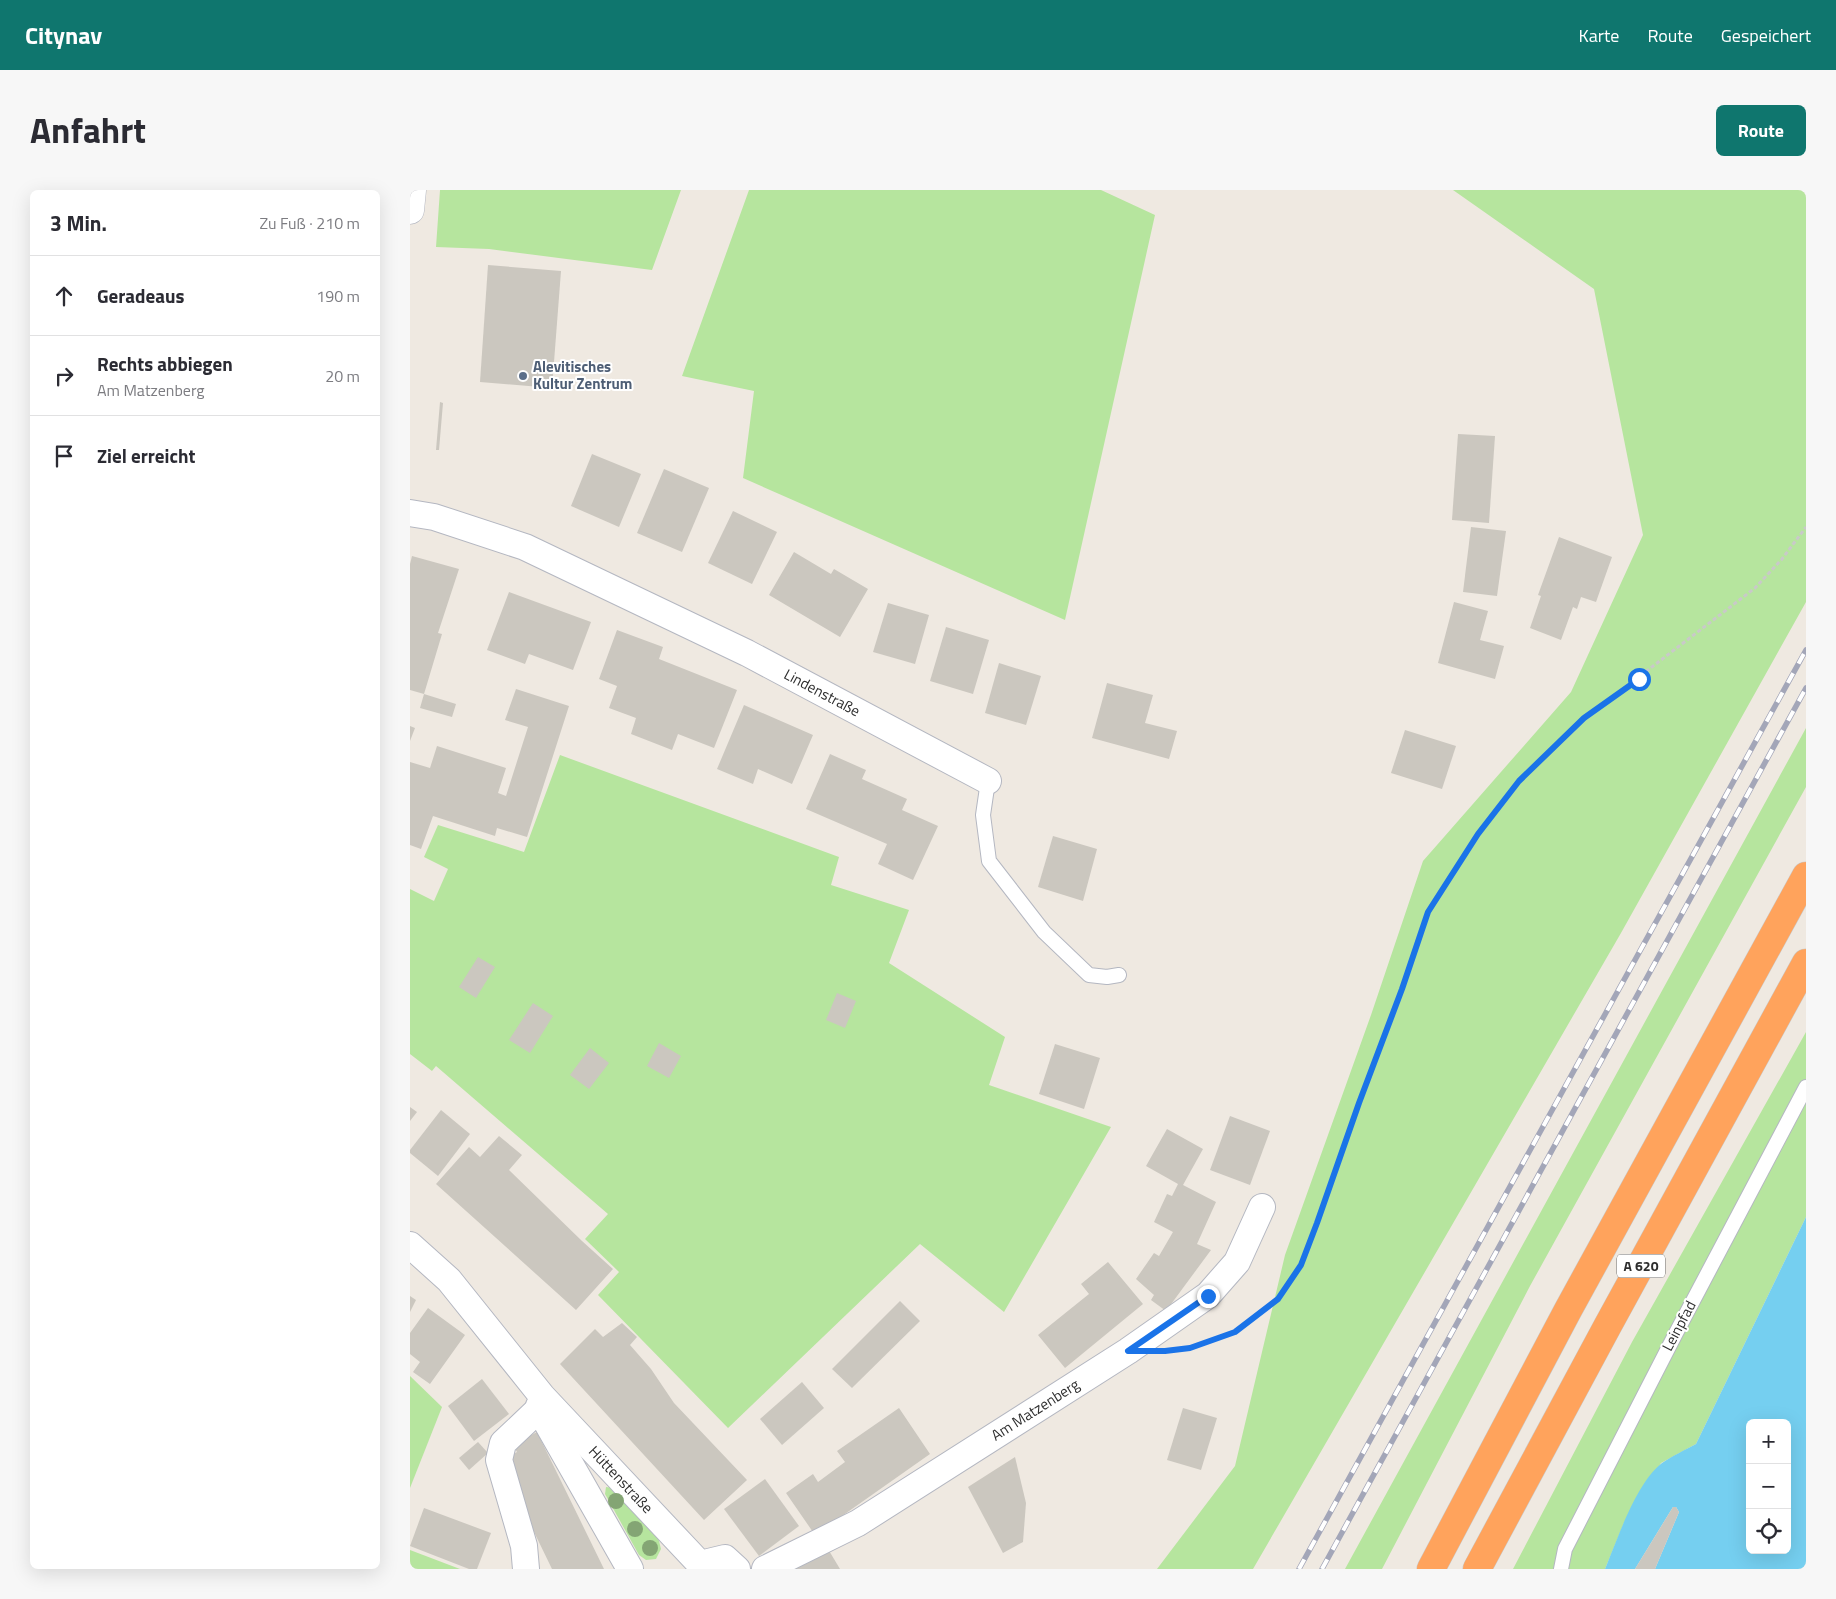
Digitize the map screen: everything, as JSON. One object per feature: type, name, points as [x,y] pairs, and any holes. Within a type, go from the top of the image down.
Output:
[{"type":"highway","name":"A 620","points":[[1431,1569],[1568,1310],[1806,876]]},
{"type":"highway","name":"A 620","points":[[1477,1569],[1806,963]]},
{"type":"main road","points":[[410,210],[412,190]]},
{"type":"street","name":"Lindenstraße","points":[[410,512],[434,517],[525,547],[747,653],[988,781]]},
{"type":"street","name":"Am Matzenberg","points":[[765,1569],[858,1523],[1128,1351],[1208,1296],[1237,1262],[1262,1207]]},
{"type":"street","name":"Hüttenstraße","points":[[410,1245],[449,1280],[540,1402],[697,1567],[725,1558],[737,1569]]},
{"type":"street","name":"Hüttenstraße","points":[[540,1402],[630,1569]]},
{"type":"street","points":[[526,1569],[524,1546],[499,1460],[503,1443],[540,1402]]},
{"type":"lane","name":"Lindenstraße","points":[[988,781],[983,815],[989,861],[1044,932],[1089,975],[1107,977],[1119,975]]},
{"type":"lane","name":"Leinpfad","points":[[1561,1569],[1565,1549],[1676,1332],[1806,1087]]},
{"type":"path","points":[[1182,1349],[1235,1332],[1278,1299],[1301,1265],[1402,989],[1428,912],[1478,834],[1519,781],[1584,718],[1755,588],[1782,559],[1806,527]]},
{"type":"green space","points":[[440,190],[681,190],[652,270],[489,249],[436,247]]},
{"type":"green space","points":[[749,190],[1101,190],[1155,215],[1065,620],[743,478],[754,391],[682,376]]},
{"type":"green space","points":[[1453,190],[1806,190],[1806,602],[1621,933],[1253,1569],[1157,1569],[1235,1466],[1285,1255],[1371,1015],[1423,861],[1571,692],[1643,535],[1594,289]]},
{"type":"green space","points":[[1806,728],[1806,787],[1530,1286],[1382,1569],[1345,1569]]},
{"type":"green space","points":[[560,755],[839,857],[831,885],[909,910],[889,963],[1005,1037],[989,1085],[1111,1127],[1004,1312],[920,1244],[728,1428],[598,1295],[619,1272],[585,1239],[608,1214],[436,1066],[432,1071],[410,1054],[410,889],[434,901],[448,869],[424,857],[438,825],[524,852]]},
{"type":"green space","points":[[1806,1032],[1806,1217],[1696,1444],[1661,1463],[1624,1523],[1605,1569],[1513,1569],[1632,1342]]},
{"type":"green space","points":[[410,1376],[442,1407],[410,1488]]},
{"type":"green space","points":[[606,1487],[613,1488],[658,1537],[661,1549],[656,1559],[646,1560],[639,1555],[605,1494]]},
{"type":"green space","points":[[410,1550],[460,1569],[410,1569]]},
{"type":"water","points":[[1806,1217],[1806,1569],[1655,1569],[1679,1512],[1676,1507],[1673,1507],[1635,1569],[1605,1569],[1636,1497],[1653,1472],[1674,1455],[1696,1444]]},
{"type":"building","points":[[488,265],[561,271],[552,388],[480,382]]},
{"type":"building","points":[[440,402],[443,403],[439,450],[436,450]]},
{"type":"building","points":[[1458,434],[1495,436],[1489,523],[1452,520]]},
{"type":"building","points":[[592,454],[641,474],[619,527],[571,506]]},
{"type":"building","points":[[664,469],[709,488],[682,552],[637,533]]},
{"type":"building","points":[[733,511],[777,532],[752,584],[708,563]]},
{"type":"building","points":[[1471,527],[1506,531],[1497,596],[1463,592]]},
{"type":"building","points":[[1559,537],[1612,557],[1596,602],[1581,597],[1577,609],[1573,607],[1561,640],[1530,628],[1541,596],[1538,595]]},
{"type":"building","points":[[794,552],[831,574],[834,569],[868,589],[840,637],[769,595]]},
{"type":"building","points":[[412,556],[459,569],[438,633],[442,634],[424,694],[410,690],[410,564]]},
{"type":"building","points":[[509,592],[591,622],[573,670],[529,654],[525,664],[487,650]]},
{"type":"building","points":[[1454,602],[1488,611],[1480,640],[1504,646],[1495,679],[1438,663]]},
{"type":"building","points":[[888,603],[929,615],[915,664],[873,652]]},
{"type":"building","points":[[946,627],[989,640],[973,694],[930,681]]},
{"type":"building","points":[[617,630],[663,647],[659,659],[737,690],[714,748],[678,734],[672,750],[631,734],[636,718],[609,708],[617,686],[599,679]]},
{"type":"building","points":[[999,663],[1041,676],[1026,725],[985,713]]},
{"type":"building","points":[[1107,683],[1153,695],[1145,723],[1177,731],[1169,759],[1092,738]]},
{"type":"building","points":[[516,689],[569,706],[527,837],[497,828],[495,836],[433,816],[421,849],[410,845],[410,762],[430,768],[437,746],[506,768],[498,793],[506,796],[528,727],[505,720]]},
{"type":"building","points":[[424,694],[456,704],[452,717],[420,708]]},
{"type":"building","points":[[744,705],[813,735],[792,784],[758,769],[753,784],[717,769]]},
{"type":"building","points":[[410,726],[415,728],[410,741]]},
{"type":"building","points":[[1405,730],[1456,746],[1442,789],[1391,773]]},
{"type":"building","points":[[830,754],[866,770],[862,779],[907,799],[902,810],[938,826],[913,880],[878,864],[887,844],[806,809]]},
{"type":"building","points":[[1053,836],[1097,849],[1083,901],[1038,887]]},
{"type":"building","points":[[478,957],[495,967],[476,998],[459,987]]},
{"type":"building","points":[[837,993],[856,1001],[845,1028],[826,1020]]},
{"type":"building","points":[[533,1003],[553,1016],[530,1053],[509,1040]]},
{"type":"building","points":[[659,1043],[681,1056],[669,1078],[647,1066]]},
{"type":"building","points":[[1055,1044],[1100,1058],[1084,1109],[1039,1094]]},
{"type":"building","points":[[590,1048],[609,1063],[589,1089],[570,1075]]},
{"type":"building","points":[[410,1107],[417,1112],[410,1121]]},
{"type":"building","points":[[441,1110],[470,1134],[438,1176],[410,1153],[410,1150]]},
{"type":"building","points":[[1230,1116],[1270,1131],[1250,1185],[1210,1170]]},
{"type":"building","points":[[1167,1129],[1203,1149],[1183,1185],[1216,1202],[1197,1244],[1211,1250],[1166,1311],[1151,1300],[1154,1295],[1136,1279],[1154,1253],[1159,1256],[1173,1232],[1154,1222],[1167,1194],[1172,1196],[1178,1184],[1146,1166]]},
{"type":"building","points":[[499,1136],[522,1155],[509,1170],[613,1269],[576,1310],[436,1184],[469,1147],[480,1157]]},
{"type":"building","points":[[1108,1262],[1143,1304],[1065,1368],[1038,1335],[1089,1294],[1081,1284]]},
{"type":"building","points":[[410,1296],[416,1300],[410,1312]]},
{"type":"building","points":[[900,1301],[920,1321],[852,1388],[832,1369]]},
{"type":"building","points":[[428,1308],[465,1335],[430,1384],[413,1372],[420,1362],[410,1354],[410,1333]]},
{"type":"building","points":[[622,1323],[637,1337],[630,1345],[651,1369],[674,1403],[747,1480],[704,1520],[560,1364],[595,1329],[603,1337]]},
{"type":"building","points":[[482,1379],[509,1414],[474,1441],[448,1406]]},
{"type":"building","points":[[802,1382],[824,1408],[782,1445],[760,1419]]},
{"type":"building","points":[[899,1408],[930,1454],[815,1535],[786,1493],[813,1474],[818,1482],[845,1462],[837,1451]]},
{"type":"building","points":[[1183,1408],[1217,1418],[1201,1470],[1167,1460]]},
{"type":"building","points":[[537,1432],[604,1569],[552,1569],[520,1503],[510,1456],[517,1452],[513,1445]]},
{"type":"building","points":[[478,1442],[488,1453],[469,1470],[459,1458]]},
{"type":"building","points":[[1015,1457],[1026,1503],[1023,1542],[1003,1553],[968,1487]]},
{"type":"building","points":[[765,1479],[799,1526],[759,1556],[724,1509]]},
{"type":"building","points":[[1673,1507],[1676,1507],[1679,1512],[1655,1569],[1635,1569]]},
{"type":"building","points":[[424,1508],[491,1533],[477,1569],[469,1569],[410,1546]]},
{"type":"building","points":[[828,1549],[840,1569],[792,1569]]},
{"type":"railway","points":[[1299,1569],[1806,650]]},
{"type":"railway","points":[[1322,1569],[1806,688]]},
{"type":"place","name":"Alevitisches Kultur Zentrum","points":[[523,376]]},
{"type":"route","points":[[1208,1296],[1128,1351],[1165,1351],[1190,1348],[1235,1332],[1278,1299],[1301,1265],[1402,989],[1428,912],[1478,834],[1519,781],[1584,718],[1639,679]]}]
